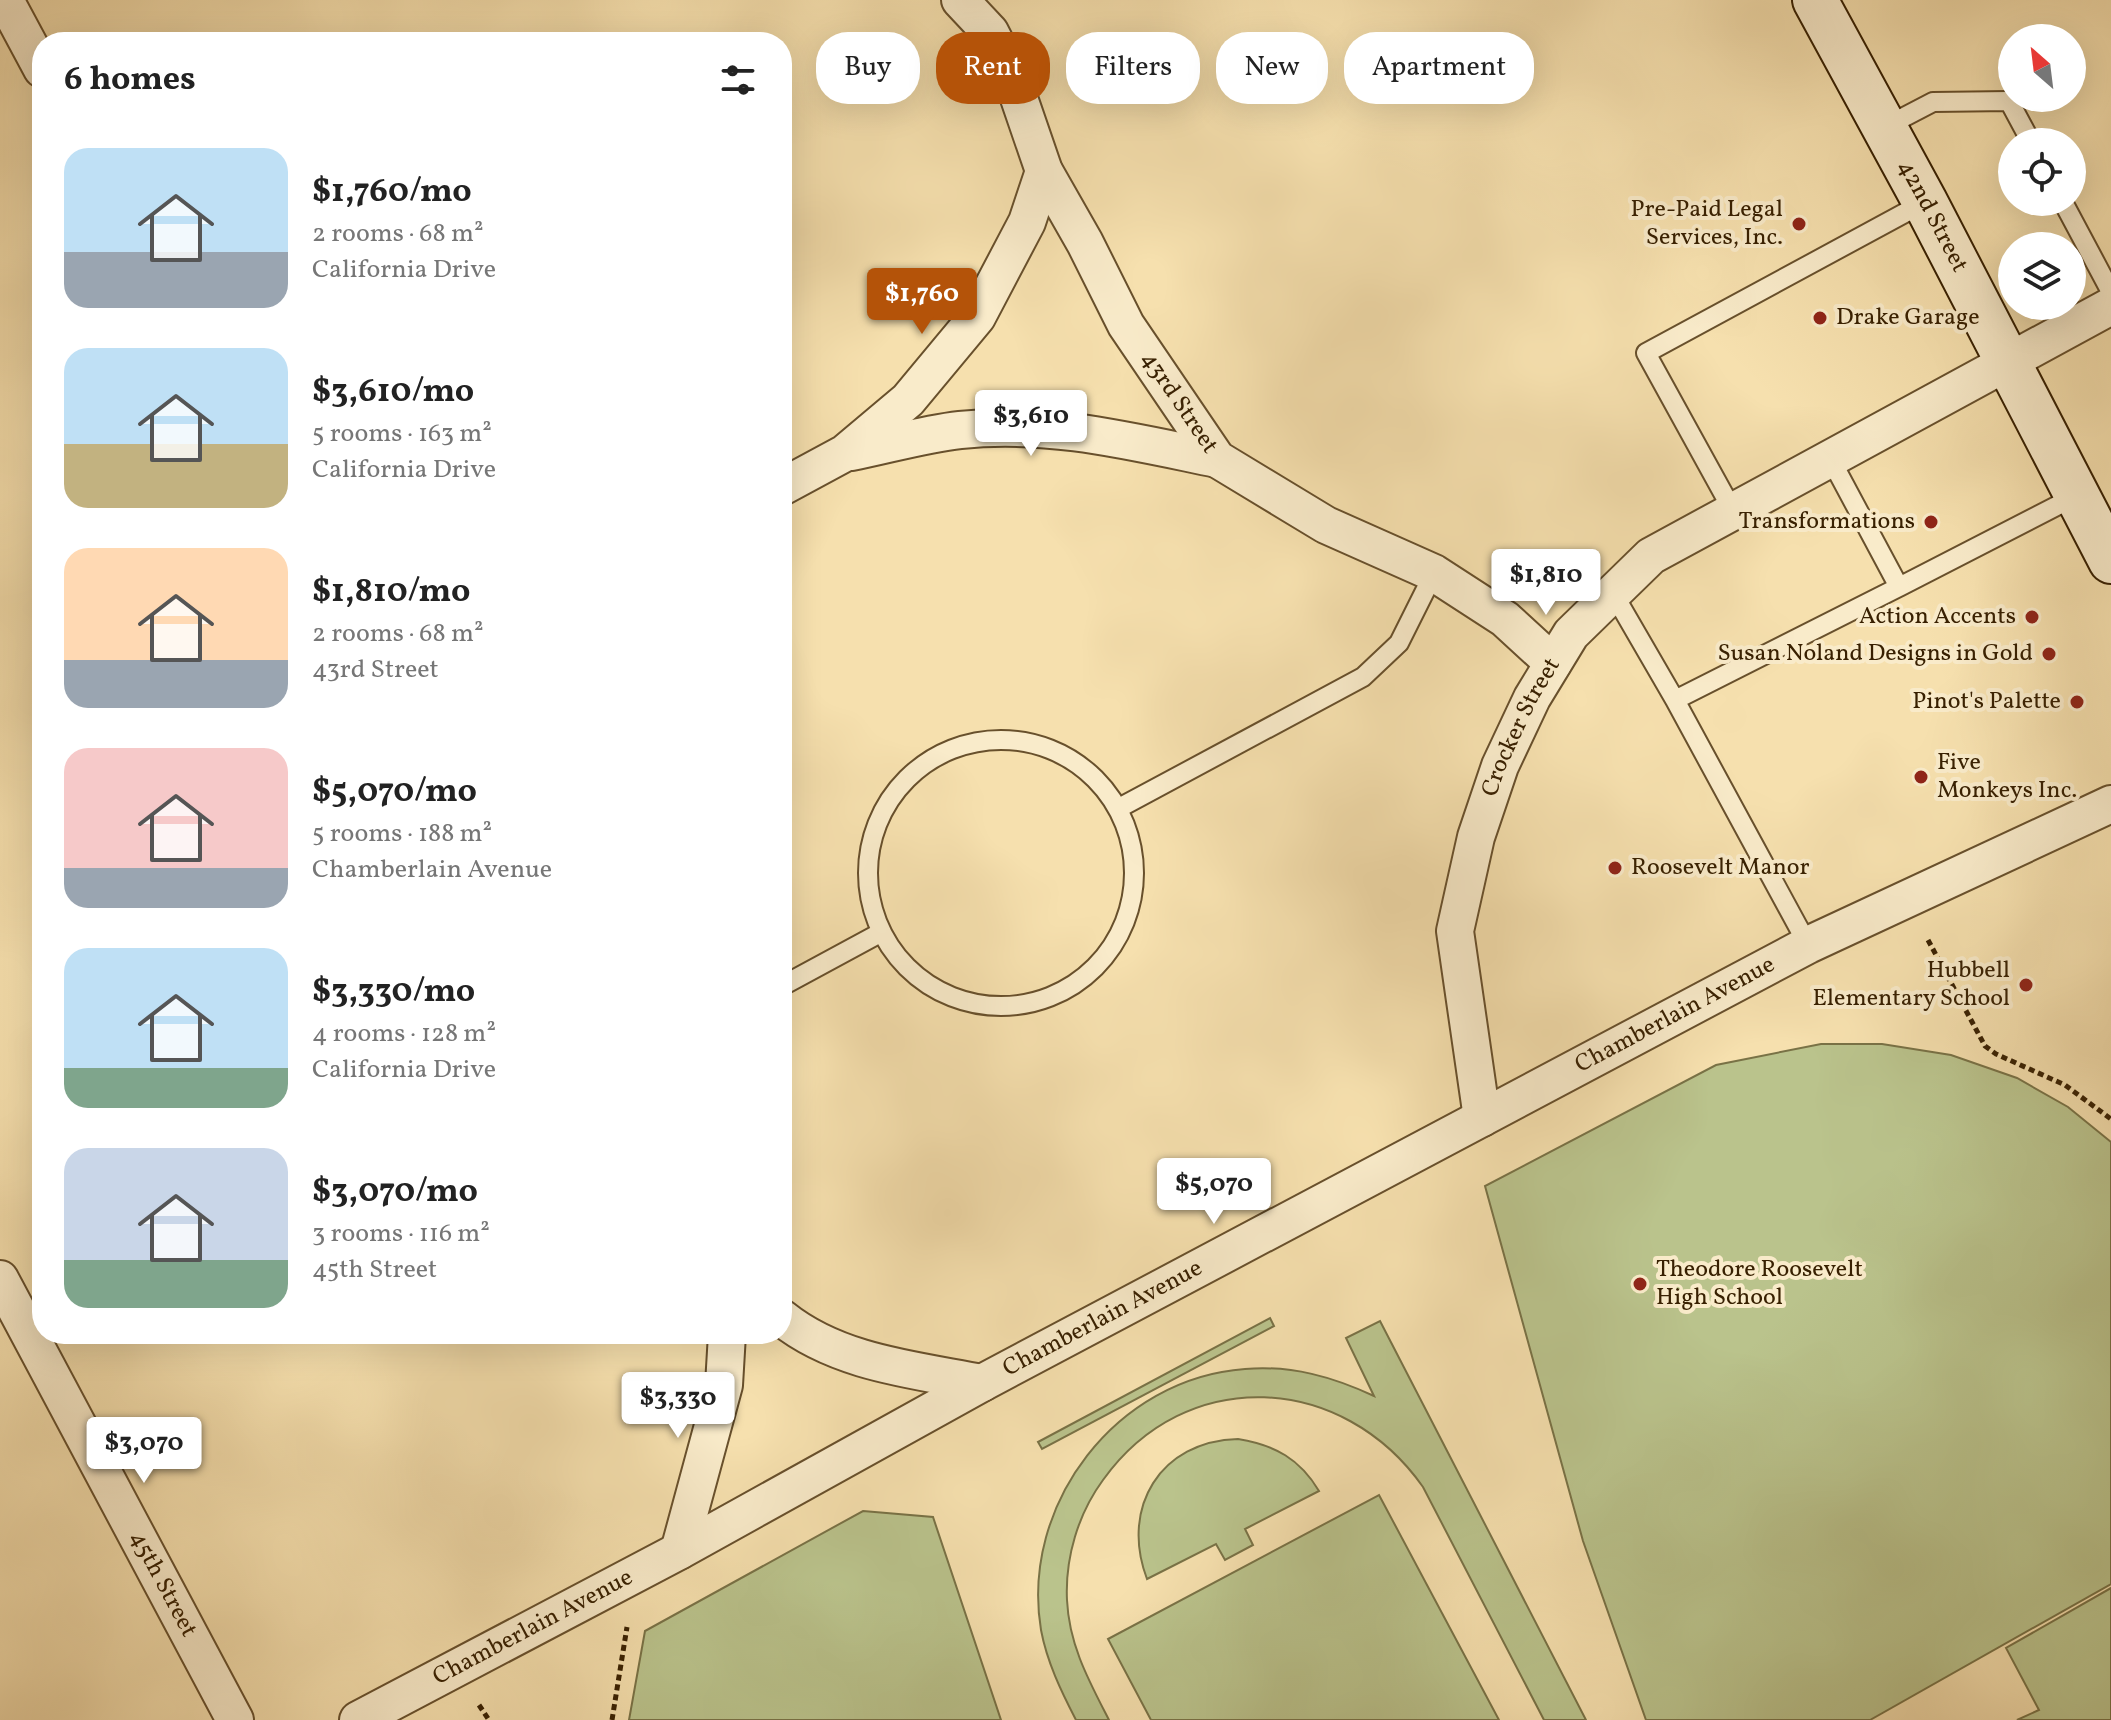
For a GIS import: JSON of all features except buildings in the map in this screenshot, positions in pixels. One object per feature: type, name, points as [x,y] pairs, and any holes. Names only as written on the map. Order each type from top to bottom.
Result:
[{"type":"street","points":[[5,0],[32,50]]},
{"type":"street","name":"43rd Street","points":[[960,0],[990,32],[1009,69],[1044,171],[1126,325],[1217,459],[1326,525],[1434,573],[1505,619],[1553,663]]},
{"type":"street","name":"42nd Street","points":[[1815,0],[1925,202],[2076,496],[2108,547]]},
{"type":"street","points":[[792,482],[845,453],[908,400],[977,317],[1027,222],[1044,171]]},
{"type":"street","name":"Crocker Street","points":[[1482,1118],[1455,931],[1476,837],[1500,766],[1532,698],[1571,634],[1651,556],[2111,306]]},
{"type":"street","points":[[845,453],[958,430],[1017,428],[1075,431],[1217,459]]},
{"type":"street","name":"Chamberlain Avenue","points":[[358,1720],[679,1551],[982,1383],[1808,945],[2109,805]]},
{"type":"street","name":"45th Street","points":[[0,1279],[32,1339]]},
{"type":"street","points":[[792,1326],[843,1352],[898,1367],[982,1383]]},
{"type":"street","name":"45th Street","points":[[35,1344],[235,1720]]},
{"type":"street","points":[[679,1551],[724,1385],[726,1344]]},
{"type":"lane","points":[[1885,127],[1933,102],[2009,101],[2023,128]]},
{"type":"lane","points":[[1733,511],[1646,353],[1925,202]]},
{"type":"lane","points":[[2070,216],[2111,292]]},
{"type":"lane","points":[[1830,458],[1899,587]]},
{"type":"lane","points":[[1675,700],[2076,496]]},
{"type":"lane","points":[[1119,808],[1363,677],[1399,643],[1434,573]]},
{"type":"lane","points":[[1613,593],[1808,945]]},
{"type":"lane","points":[[1019,740],[1057,752],[1090,773],[1119,808],[1131,840],[1135,879],[1131,906],[1115,944],[1088,975],[1051,998],[1009,1007],[965,1003],[924,984],[891,952],[880,933],[872,912],[866,868],[882,812],[907,778],[941,753],[979,741],[1019,740]]},
{"type":"lane","points":[[792,981],[880,933]]},
{"type":"path","points":[[1928,940],[1985,1046],[2065,1085],[2111,1119]]},
{"type":"path","points":[[612,1720],[627,1627]]},
{"type":"path","points":[[479,1705],[489,1720]]},
{"type":"green space","points":[[1821,1044],[1882,1044],[1951,1055],[2017,1078],[2068,1107],[2111,1142],[2111,1584],[1870,1720],[1646,1720],[1583,1541],[1485,1186],[1716,1065]]},
{"type":"green space","points":[[1270,1318],[1274,1326],[1042,1449],[1038,1442]]},
{"type":"green space","points":[[1380,1321],[1586,1720],[1544,1720],[1423,1487],[1390,1449],[1351,1422],[1308,1404],[1264,1397],[1220,1401],[1177,1416],[1137,1442],[1094,1493],[1075,1537],[1068,1568],[1067,1600],[1076,1647],[1109,1720],[1076,1720],[1055,1676],[1044,1642],[1038,1583],[1046,1537],[1063,1494],[1087,1456],[1119,1422],[1156,1396],[1199,1378],[1245,1369],[1279,1369],[1328,1378],[1374,1396],[1346,1338]]},
{"type":"green space","points":[[1238,1439],[1264,1445],[1285,1455],[1304,1470],[1319,1491],[1245,1529],[1253,1545],[1225,1560],[1216,1544],[1147,1579],[1140,1553],[1139,1527],[1143,1504],[1153,1483],[1168,1465],[1187,1452],[1211,1443]]},
{"type":"green space","points":[[1379,1495],[1499,1720],[1151,1720],[1108,1639]]},
{"type":"green space","points":[[863,1511],[933,1517],[1001,1720],[629,1720],[645,1631]]},
{"type":"green space","points":[[2111,1588],[2111,1720],[2017,1720],[2039,1710],[2006,1648]]},
{"type":"place","name":"Pre-Paid Legal Services, Inc.","points":[[1799,224]]},
{"type":"place","name":"Drake Garage","points":[[1820,318]]},
{"type":"place","name":"Transformations","points":[[1931,522]]},
{"type":"place","name":"Action Accents","points":[[2032,617]]},
{"type":"place","name":"Susan Noland Designs in Gold","points":[[2049,654]]},
{"type":"place","name":"Pinot's Palette","points":[[2077,702]]},
{"type":"place","name":"Five Monkeys Inc.","points":[[1921,777]]},
{"type":"place","name":"Roosevelt Manor","points":[[1615,868]]},
{"type":"place","name":"Hubbell Elementary School","points":[[2026,985]]},
{"type":"place","name":"Theodore Roosevelt High School","points":[[1640,1284]]}]
